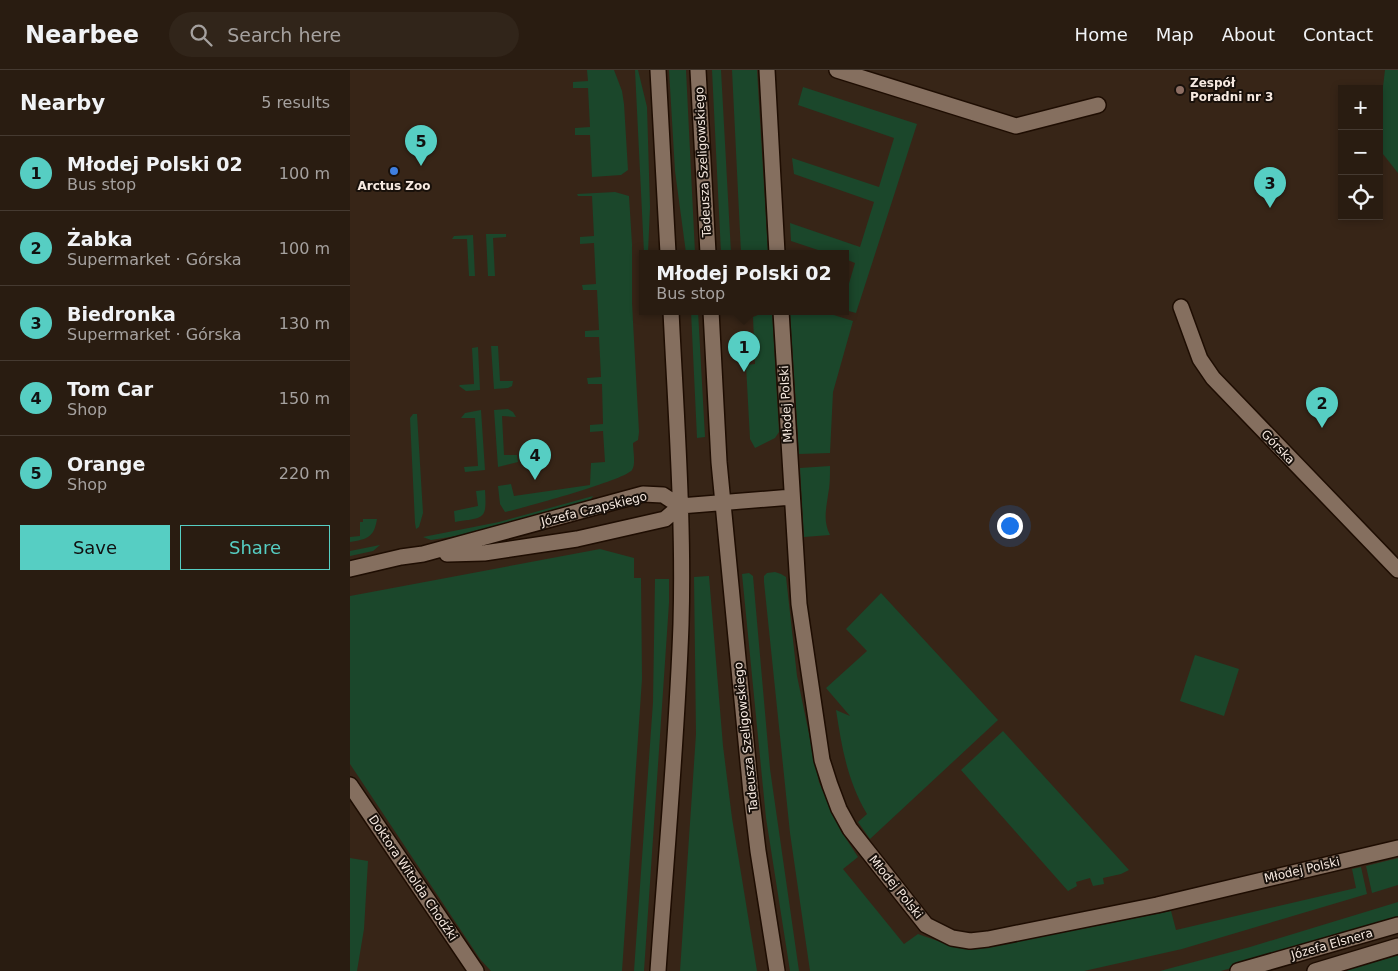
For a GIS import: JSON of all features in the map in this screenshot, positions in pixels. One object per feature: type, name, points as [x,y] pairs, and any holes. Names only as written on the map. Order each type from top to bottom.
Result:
[{"type":"street","points":[[658,70],[668,250]]},
{"type":"street","name":"Tadeusza Szeligowskiego","points":[[698,70],[708,250]]},
{"type":"street","points":[[767,70],[777,250]]},
{"type":"street","points":[[837,70],[1016,126],[1098,105]]},
{"type":"street","name":"Górska","points":[[1182,307],[1200,360],[1213,378],[1398,570]]},
{"type":"street","points":[[658,971],[677,702],[681,582],[680,506],[671,315]]},
{"type":"street","name":"Tadeusza Szeligowskiego","points":[[711,315],[719,462],[751,793],[777,971]]},
{"type":"street","name":"Młodej Polski","points":[[781,315],[798,604],[822,760],[839,809],[850,829],[926,925],[952,938],[988,939],[1157,905],[1398,848]]},
{"type":"street","name":"Józefa Czapskiego","points":[[350,569],[423,554],[484,553],[577,539],[665,519],[680,506],[663,495],[644,494],[423,554]]},
{"type":"street","points":[[680,506],[792,497]]},
{"type":"street","name":"Doktora Witolda Chodźki","points":[[350,785],[476,971]]},
{"type":"street","name":"Józefa Elsnera","points":[[1238,971],[1398,926]]},
{"type":"street","name":"Józefa Elsnera","points":[[1315,971],[1398,946]]},
{"type":"green space","points":[[587,70],[614,70],[622,91],[628,170],[621,175],[592,177],[590,135],[575,135],[575,128],[590,127],[588,88],[573,88],[573,82],[588,81]]},
{"type":"green space","points":[[635,70],[638,70],[647,107],[650,207],[648,250],[644,250]]},
{"type":"green space","points":[[669,70],[686,70],[695,250],[686,250],[675,171]]},
{"type":"green space","points":[[712,70],[721,70],[731,250],[721,250]]},
{"type":"green space","points":[[732,70],[757,70],[768,250],[741,250]]},
{"type":"green space","points":[[1385,70],[1398,70],[1398,173],[1383,154],[1383,87]]},
{"type":"green space","points":[[803,87],[917,124],[856,313],[849,311],[849,283],[855,263],[849,261],[849,250],[818,250],[791,241],[790,223],[860,247],[874,202],[794,174],[792,158],[879,187],[894,138],[798,105]]},
{"type":"green space","points":[[615,192],[629,196],[632,244],[632,303],[639,432],[638,440],[633,443],[634,461],[632,470],[625,475],[593,487],[505,512],[500,504],[498,486],[511,484],[514,496],[590,485],[591,463],[605,462],[603,431],[590,432],[590,425],[603,424],[602,384],[588,384],[587,378],[601,377],[599,337],[585,337],[585,331],[599,330],[597,290],[583,290],[582,285],[596,284],[594,243],[580,244],[580,237],[594,236],[592,196],[578,196],[577,194]]},
{"type":"green space","points":[[486,234],[506,234],[506,237],[493,238],[495,276],[488,276]]},
{"type":"green space","points":[[473,235],[475,276],[469,276],[467,239],[452,239],[454,236]]},
{"type":"green space","points":[[691,315],[698,315],[705,437],[697,438]]},
{"type":"green space","points":[[772,315],[779,432],[775,438],[755,448],[750,439],[746,365],[755,364],[753,317]]},
{"type":"green space","points":[[790,315],[834,315],[853,321],[833,392],[830,453],[799,454]]},
{"type":"green space","points":[[491,346],[498,346],[500,381],[513,381],[512,386],[508,388],[494,389]]},
{"type":"green space","points":[[478,347],[480,390],[466,391],[459,386],[474,384],[472,348]]},
{"type":"green space","points":[[508,409],[516,417],[502,416],[504,455],[517,455],[518,462],[498,467],[494,410]]},
{"type":"green space","points":[[481,410],[485,470],[465,472],[464,467],[478,466],[475,418],[461,418],[465,413]]},
{"type":"green space","points":[[413,414],[417,414],[423,513],[419,527],[416,529],[410,418]]},
{"type":"green space","points":[[830,466],[826,525],[830,535],[804,537],[800,468]]},
{"type":"green space","points":[[485,490],[485,507],[482,516],[455,522],[454,511],[478,506],[476,491]]},
{"type":"green space","points":[[593,496],[590,501],[469,534],[431,540],[423,537],[499,522]]},
{"type":"green space","points":[[363,519],[377,519],[372,534],[361,540],[350,542],[350,537],[360,536],[360,522],[363,522]]},
{"type":"green space","points":[[380,545],[373,551],[350,556],[350,551]]},
{"type":"green space","points":[[600,549],[634,558],[634,578],[641,578],[642,679],[622,971],[491,971],[480,959],[350,764],[350,596]]},
{"type":"green space","points":[[775,572],[786,577],[797,676],[819,782],[841,831],[858,857],[843,869],[904,944],[918,934],[955,947],[990,947],[1171,911],[1176,930],[1356,888],[1352,869],[1361,867],[1367,894],[1182,949],[1084,971],[810,971],[790,833],[764,582],[764,576],[767,573]]},
{"type":"green space","points":[[749,573],[753,576],[770,769],[799,971],[790,971],[766,818],[742,574]]},
{"type":"green space","points":[[709,576],[723,746],[732,818],[757,971],[680,971],[696,734],[694,577]]},
{"type":"green space","points":[[655,579],[669,579],[669,603],[644,971],[634,971],[653,702]]},
{"type":"green space","points":[[881,593],[998,720],[870,839],[858,822],[867,814],[850,776],[843,751],[836,710],[850,716],[826,688],[867,651],[846,629]]},
{"type":"green space","points":[[1195,655],[1239,669],[1224,716],[1180,701]]},
{"type":"green space","points":[[1003,731],[1129,870],[1103,878],[1104,884],[1093,886],[1090,878],[1076,882],[1077,886],[1068,891],[961,770]]},
{"type":"green space","points":[[350,858],[368,861],[364,929],[357,971],[350,971]]},
{"type":"green space","points":[[1398,858],[1398,885],[1372,893],[1366,866]]},
{"type":"green space","points":[[1398,902],[1398,918],[1242,965],[1221,971],[1160,971],[1250,947]]},
{"type":"green space","points":[[1398,955],[1398,970],[1395,971],[1344,971]]},
{"type":"place","name":"Zespół Poradni nr 3","points":[[1180,90]]},
{"type":"place","name":"Orange","points":[[421,166]]},
{"type":"place","name":"Arctus Zoo","points":[[394,171]]},
{"type":"place","name":"Biedronka","points":[[1270,208]]},
{"type":"place","name":"Młodej Polski 02","points":[[744,372]]},
{"type":"place","name":"Żabka","points":[[1322,428]]},
{"type":"place","name":"Tom Car","points":[[535,480]]}]
